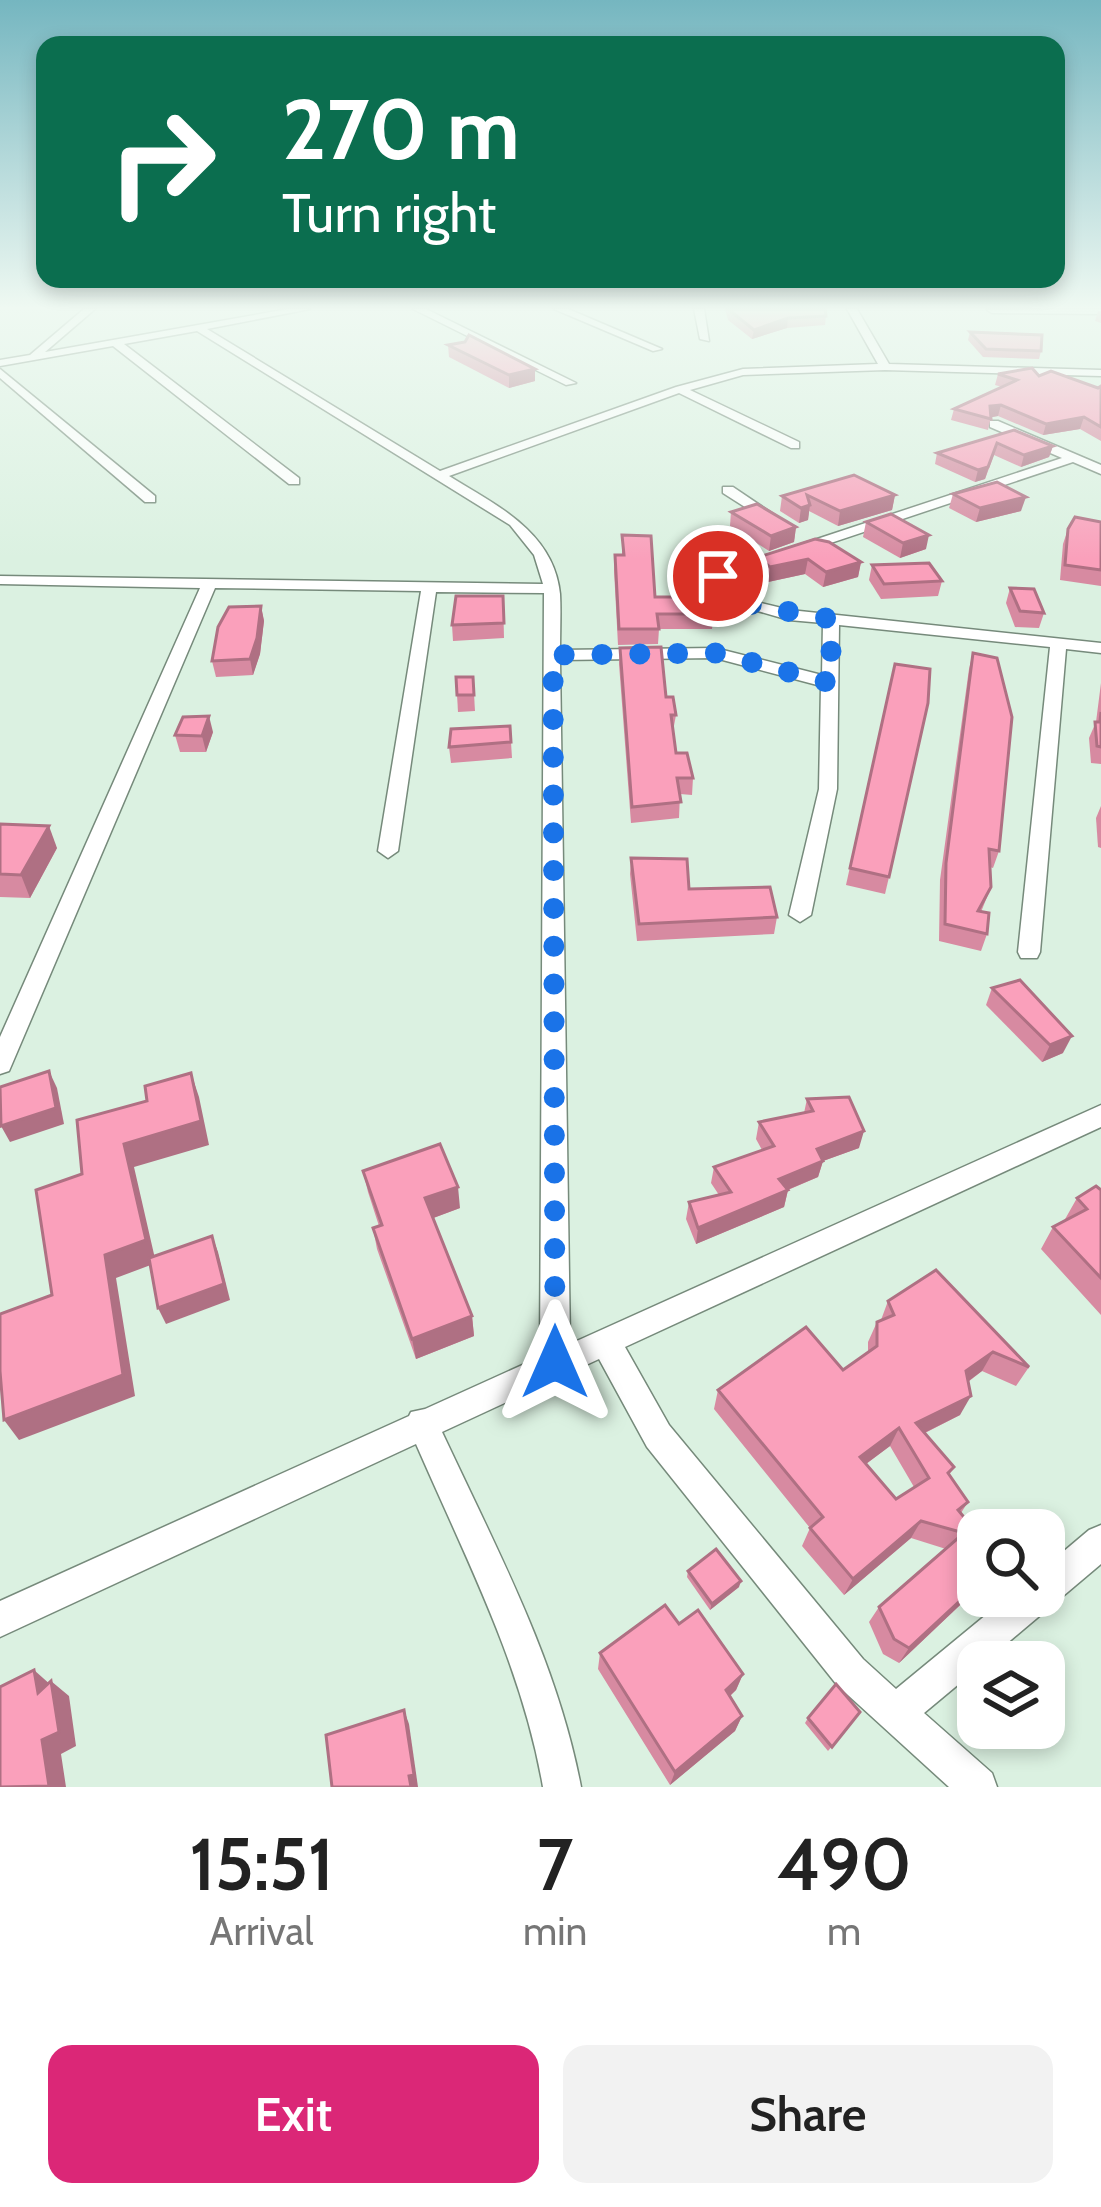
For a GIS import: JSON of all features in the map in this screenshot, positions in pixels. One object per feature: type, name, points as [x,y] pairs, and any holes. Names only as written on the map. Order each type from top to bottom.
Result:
[{"type":"street","points":[[28,392],[150,499]]},
{"type":"street","points":[[179,392],[294,482]]},
{"type":"street","points":[[306,392],[515,522],[541,554],[552,590],[555,1362]]},
{"type":"street","points":[[441,475],[671,392]]},
{"type":"street","points":[[687,392],[795,445]]},
{"type":"street","points":[[994,424],[1101,470]]},
{"type":"street","points":[[1071,459],[718,576],[752,605],[831,619],[1101,648]]},
{"type":"street","points":[[728,490],[812,542]]},
{"type":"street","points":[[0,580],[552,590]]},
{"type":"street","points":[[0,1064],[209,584]]},
{"type":"street","points":[[388,851],[429,587]]},
{"type":"street","points":[[800,915],[828,789],[831,619]]},
{"type":"street","points":[[1029,952],[1059,641]]},
{"type":"street","points":[[553,655],[716,653],[831,683]]},
{"type":"street","points":[[0,1619],[1101,1115]]},
{"type":"street","points":[[606,1342],[658,1436],[850,1672],[978,1787]]},
{"type":"street","points":[[422,1423],[528,1667],[562,1787]]},
{"type":"street","points":[[1065,1572],[1101,1542]]},
{"type":"street","points":[[896,1713],[1011,1617]]},
{"type":"building","points":[[990,392],[1101,392],[1101,427],[1084,417],[1046,424],[1001,405],[990,406],[991,419],[954,409]]},
{"type":"building","points":[[1014,430],[1053,446],[1024,455],[997,443],[988,467],[978,470],[937,453]]},
{"type":"building","points":[[854,475],[895,495],[840,511],[807,495],[810,505],[801,508],[782,496]]},
{"type":"building","points":[[997,482],[1026,497],[980,508],[953,494]]},
{"type":"building","points":[[757,504],[796,527],[771,536],[731,512]]},
{"type":"building","points":[[891,514],[929,535],[903,543],[866,522]]},
{"type":"building","points":[[1075,517],[1101,522],[1101,570],[1065,565],[1068,529]]},
{"type":"building","points":[[622,535],[651,536],[655,597],[710,597],[714,614],[657,614],[659,629],[619,629],[615,555],[624,555]]},
{"type":"building","points":[[815,539],[861,562],[826,572],[808,559],[770,567],[759,557]]},
{"type":"building","points":[[929,563],[942,581],[884,584],[872,565]]},
{"type":"building","points":[[1010,588],[1034,589],[1044,613],[1020,611]]},
{"type":"building","points":[[456,596],[503,596],[504,623],[452,625]]},
{"type":"building","points":[[261,606],[250,659],[212,661],[218,627],[229,607]]},
{"type":"building","points":[[661,647],[666,697],[673,697],[676,715],[671,715],[676,753],[687,753],[693,778],[677,778],[681,802],[632,807],[620,648]]},
{"type":"building","points":[[973,653],[997,658],[1012,717],[999,851],[989,849],[991,887],[978,911],[989,913],[987,934],[945,924],[946,863]]},
{"type":"building","points":[[895,664],[930,669],[928,703],[889,877],[850,868]]},
{"type":"building","points":[[456,677],[473,677],[474,695],[457,695]]},
{"type":"building","points":[[1101,712],[1101,747],[1097,746],[1095,722],[1100,722]]},
{"type":"building","points":[[209,716],[202,736],[175,735],[183,717]]},
{"type":"building","points":[[510,726],[511,742],[449,747],[451,729]]},
{"type":"building","points":[[0,824],[49,826],[21,875],[0,874]]},
{"type":"building","points":[[631,858],[687,859],[689,889],[770,887],[777,917],[639,924]]},
{"type":"building","points":[[1020,980],[1072,1036],[1050,1045],[992,988]]},
{"type":"building","points":[[49,1071],[56,1108],[1,1126],[0,1087]]},
{"type":"building","points":[[191,1073],[201,1121],[124,1144],[146,1240],[105,1255],[123,1375],[4,1420],[0,1314],[52,1295],[36,1190],[82,1174],[77,1120],[147,1101],[145,1086]]},
{"type":"building","points":[[849,1097],[864,1131],[817,1149],[823,1161],[779,1179],[788,1190],[698,1228],[689,1202],[731,1192],[714,1167],[774,1146],[759,1122],[813,1111],[807,1099]]},
{"type":"building","points":[[440,1144],[458,1187],[425,1198],[472,1316],[412,1339],[373,1228],[382,1225],[363,1171]]},
{"type":"building","points":[[1096,1186],[1101,1190],[1101,1278],[1053,1227],[1087,1209],[1077,1198]]},
{"type":"building","points":[[212,1236],[224,1284],[158,1308],[149,1258]]},
{"type":"building","points":[[936,1270],[1029,1367],[993,1352],[966,1371],[971,1396],[916,1423],[954,1467],[948,1473],[968,1502],[957,1509],[957,1531],[921,1521],[853,1579],[810,1528],[823,1517],[718,1390],[806,1327],[843,1370],[877,1346],[877,1322],[894,1315],[888,1301]],"holes":[[[899,1428],[929,1478],[896,1499],[860,1457]]]},
{"type":"building","points":[[957,1539],[957,1603],[909,1648],[894,1639],[879,1607]]},
{"type":"building","points":[[716,1549],[741,1581],[712,1604],[688,1571]]},
{"type":"building","points":[[665,1605],[679,1624],[698,1610],[743,1674],[726,1690],[742,1716],[675,1772],[600,1653]]},
{"type":"building","points":[[34,1670],[38,1693],[51,1681],[59,1732],[42,1740],[49,1786],[0,1787],[0,1687]]},
{"type":"building","points":[[836,1684],[860,1712],[832,1747],[808,1718]]},
{"type":"building","points":[[404,1710],[414,1775],[409,1776],[411,1787],[332,1787],[326,1735]]},
{"type":"route","points":[[555,1362],[553,655],[716,653],[831,683],[831,619],[752,605],[718,576]]}]
